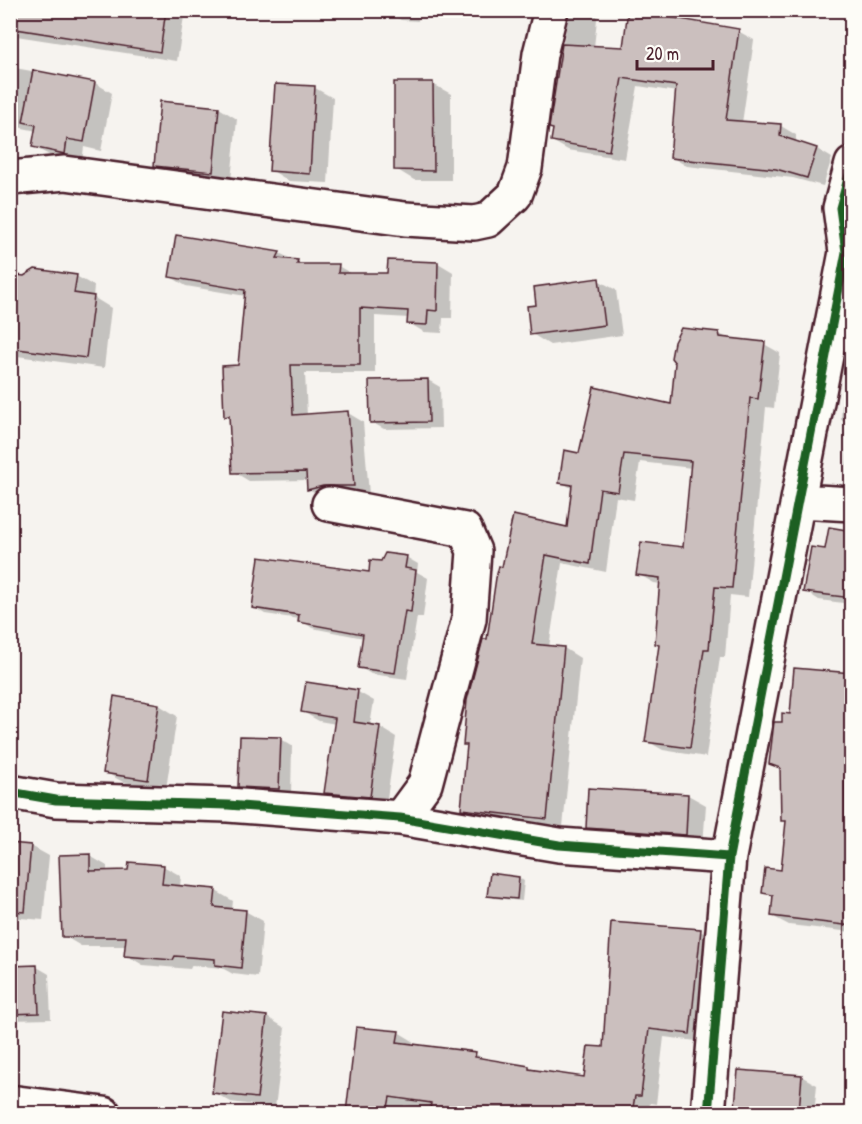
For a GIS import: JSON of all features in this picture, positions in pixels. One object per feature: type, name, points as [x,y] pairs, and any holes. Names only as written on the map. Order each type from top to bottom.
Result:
[{"type":"street","points":[[10,178],[65,173],[405,219],[474,224],[488,220],[515,195],[525,168],[540,54],[551,10]]},
{"type":"street","points":[[708,1113],[729,857],[846,252],[841,233],[840,208],[852,164]]},
{"type":"street","points":[[799,501],[852,504]]},
{"type":"street","points":[[329,504],[465,530],[474,551],[469,619],[450,696],[425,784],[400,818]]},
{"type":"street","points":[[10,792],[56,800],[228,805],[400,818],[559,845],[729,857]]},
{"type":"street","points":[[10,1101],[104,1113]]},
{"type":"building","points":[[10,10],[166,10],[160,52],[10,28]]},
{"type":"building","points":[[628,10],[739,29],[726,120],[781,124],[780,136],[817,148],[807,178],[776,169],[670,158],[676,86],[622,78],[609,151],[551,141],[553,129],[549,128],[562,44],[623,47]]},
{"type":"building","points":[[33,70],[95,82],[84,142],[67,139],[65,154],[32,147],[36,125],[23,122]]},
{"type":"building","points":[[394,82],[433,82],[434,171],[394,170]]},
{"type":"building","points":[[275,84],[315,86],[310,174],[269,171]]},
{"type":"building","points":[[160,101],[219,107],[213,172],[154,166]]},
{"type":"building","points":[[176,235],[280,252],[277,258],[298,260],[297,264],[339,264],[338,273],[387,273],[388,260],[438,262],[437,311],[428,310],[427,325],[407,324],[408,311],[360,308],[360,365],[291,365],[293,415],[348,411],[354,486],[323,486],[307,490],[306,472],[232,473],[229,416],[224,417],[222,366],[238,365],[245,290],[169,277]]},
{"type":"building","points":[[35,269],[77,275],[74,293],[94,296],[86,358],[10,348],[10,274],[24,276]]},
{"type":"building","points":[[599,278],[605,325],[530,335],[527,306],[536,305],[534,287]]},
{"type":"building","points":[[681,328],[719,332],[720,337],[765,342],[758,399],[750,398],[732,588],[715,587],[709,649],[704,649],[690,748],[645,742],[659,645],[655,644],[660,578],[636,575],[641,542],[683,547],[691,461],[624,454],[618,492],[600,489],[590,564],[546,555],[532,644],[564,647],[547,819],[461,809],[467,745],[463,745],[467,700],[483,639],[487,639],[496,578],[499,566],[502,567],[513,515],[567,527],[572,485],[559,483],[564,450],[579,453],[594,387],[671,404],[675,363],[671,358],[674,342]]},
{"type":"building","points":[[428,379],[429,422],[370,423],[369,380]]},
{"type":"building","points":[[829,527],[852,531],[852,598],[803,592],[811,547],[825,549]]},
{"type":"building","points":[[385,553],[407,556],[405,568],[416,570],[411,612],[405,611],[395,673],[358,668],[363,634],[298,622],[299,615],[252,608],[259,557],[369,572],[370,560],[381,561]]},
{"type":"building","points":[[794,668],[852,673],[845,780],[846,851],[852,852],[852,926],[771,916],[773,895],[762,893],[765,868],[781,870],[786,821],[781,821],[780,768],[769,764],[774,722],[782,722],[782,713],[790,714]]},
{"type":"building","points":[[306,682],[358,690],[354,722],[380,726],[370,797],[324,793],[335,718],[301,712]]},
{"type":"building","points":[[114,696],[159,704],[148,780],[103,773]]},
{"type":"building","points":[[240,736],[281,737],[279,789],[238,787]]},
{"type":"building","points":[[588,788],[688,794],[686,835],[586,828]]},
{"type":"building","points":[[10,843],[31,845],[25,912],[10,911]]},
{"type":"building","points":[[90,854],[90,871],[128,870],[129,862],[164,865],[162,884],[216,889],[214,907],[246,910],[241,968],[215,965],[215,959],[175,956],[173,960],[124,956],[126,937],[62,937],[59,855]]},
{"type":"building","points":[[490,873],[519,877],[517,899],[487,896]]},
{"type":"building","points":[[611,922],[701,929],[690,1034],[649,1029],[641,1096],[635,1096],[632,1113],[441,1113],[430,1112],[431,1103],[390,1097],[387,1113],[346,1113],[356,1027],[399,1031],[397,1042],[476,1052],[475,1057],[529,1066],[529,1069],[584,1077],[588,1046],[603,1047]]},
{"type":"building","points":[[37,965],[39,1013],[10,1014],[10,966]]},
{"type":"building","points":[[222,1011],[267,1016],[257,1098],[212,1093]]},
{"type":"building","points":[[738,1070],[802,1075],[799,1112],[735,1107]]},
{"type":"cycle path","points":[[708,1114],[729,857],[846,252],[840,208],[852,164]]},
{"type":"cycle path","points":[[10,792],[56,800],[228,805],[400,818],[559,845],[729,857]]}]
